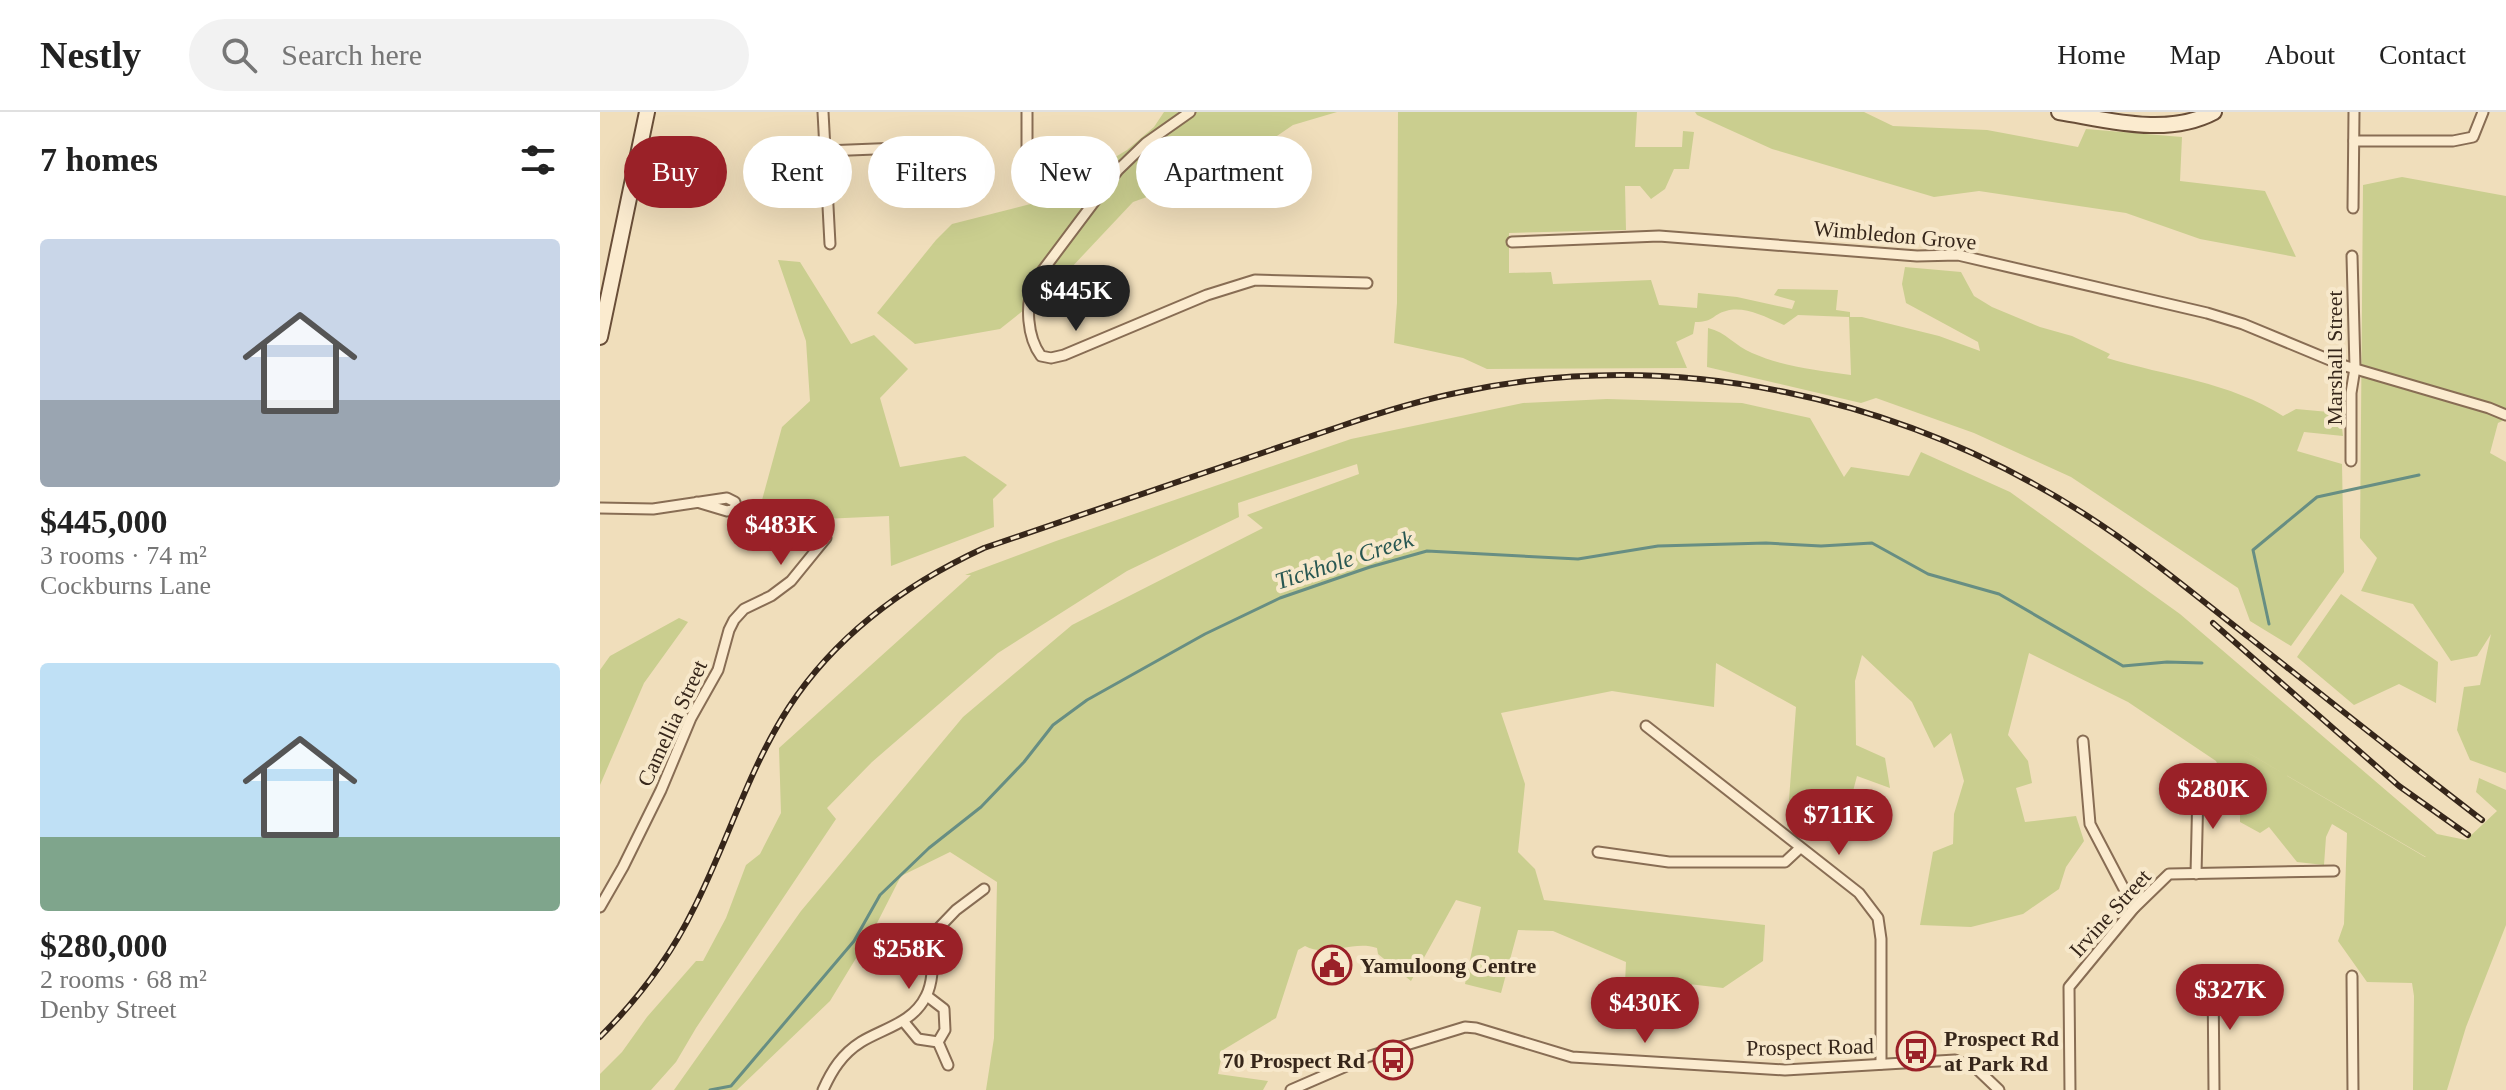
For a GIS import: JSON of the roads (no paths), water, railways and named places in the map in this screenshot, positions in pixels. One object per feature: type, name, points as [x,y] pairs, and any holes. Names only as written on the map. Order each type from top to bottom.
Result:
[{"type":"main road","points":[[600,337],[647,112]]},
{"type":"main road","points":[[2059,112],[2149,125],[2175,124],[2214,112]]},
{"type":"street","points":[[823,112],[824,136]]},
{"type":"street","points":[[1027,112],[1027,136]]},
{"type":"street","points":[[1190,112],[1146,143],[1118,170],[1034,282],[1030,291],[1030,335],[1041,356],[1051,358],[1064,355],[1207,295],[1255,280],[1367,283]]},
{"type":"street","points":[[2353,208],[2354,112]]},
{"type":"street","points":[[2354,141],[2453,141],[2473,137],[2483,112]]},
{"type":"street","points":[[828,208],[830,244]]},
{"type":"street","name":"Wimbledon Grove","points":[[1512,242],[1659,236],[1917,256],[1958,255],[2207,313],[2355,368],[2506,415]]},
{"type":"street","name":"Marshall Street","points":[[2351,461],[2351,393],[2355,368],[2352,256]]},
{"type":"street","points":[[600,508],[653,509],[697,502]]},
{"type":"street","name":"Camellia Street","points":[[600,907],[661,790],[691,718],[718,670],[734,620],[744,609],[771,596],[791,581],[826,538]]},
{"type":"street","points":[[1646,726],[1859,893],[1878,918],[1881,939],[1881,1064]]},
{"type":"street","points":[[2083,741],[2090,824],[2134,908]]},
{"type":"street","points":[[2196,874],[2198,788]]},
{"type":"street","points":[[1598,852],[1669,862],[1785,862],[1800,848]]},
{"type":"street","name":"Irvine Street","points":[[2070,1090],[2069,987],[2134,908],[2169,874],[2334,871]]},
{"type":"street","points":[[823,1090],[834,1065],[859,1043],[904,1022],[927,996],[933,934],[956,910],[984,889]]},
{"type":"street","points":[[2213,975],[2214,1090]]},
{"type":"street","points":[[2352,976],[2353,1090]]},
{"type":"street","points":[[927,996],[944,1009],[945,1030],[938,1042]]},
{"type":"street","points":[[904,1022],[918,1039],[938,1042]]},
{"type":"street","name":"Prospect Road","points":[[1291,1090],[1367,1057],[1465,1027],[1572,1057],[1785,1070],[1955,1060],[1977,1069],[1999,1090]]},
{"type":"street","points":[[938,1042],[948,1065]]},
{"type":"waterway","name":"Tickhole Creek","points":[[2269,624],[2253,550],[2317,497],[2419,475]]},
{"type":"waterway","name":"Tickhole Creek","points":[[710,1090],[731,1086],[854,941],[880,895],[929,848],[981,807],[1024,762],[1053,725],[1087,700],[1205,634],[1280,598],[1370,567],[1427,551],[1578,559],[1658,546],[1872,543],[1928,574],[1999,594],[2123,666],[2202,663]]},
{"type":"railway","points":[[600,1037],[652,978],[684,928],[761,756],[789,707],[829,656],[851,634],[901,595],[984,548],[1358,420],[1446,395],[1542,379],[1623,375],[1705,380],[1785,392],[1864,412],[1941,440],[2015,474],[2086,515],[2149,559],[2482,820]]},
{"type":"railway","points":[[2213,623],[2399,786],[2468,835]]},
{"type":"place","name":"Yamuloong Centre","points":[[1332,965]]},
{"type":"place","name":"Prospect Rd at Park Rd","points":[[1916,1051]]},
{"type":"place","name":"70 Prospect Rd","points":[[1393,1060]]}]
